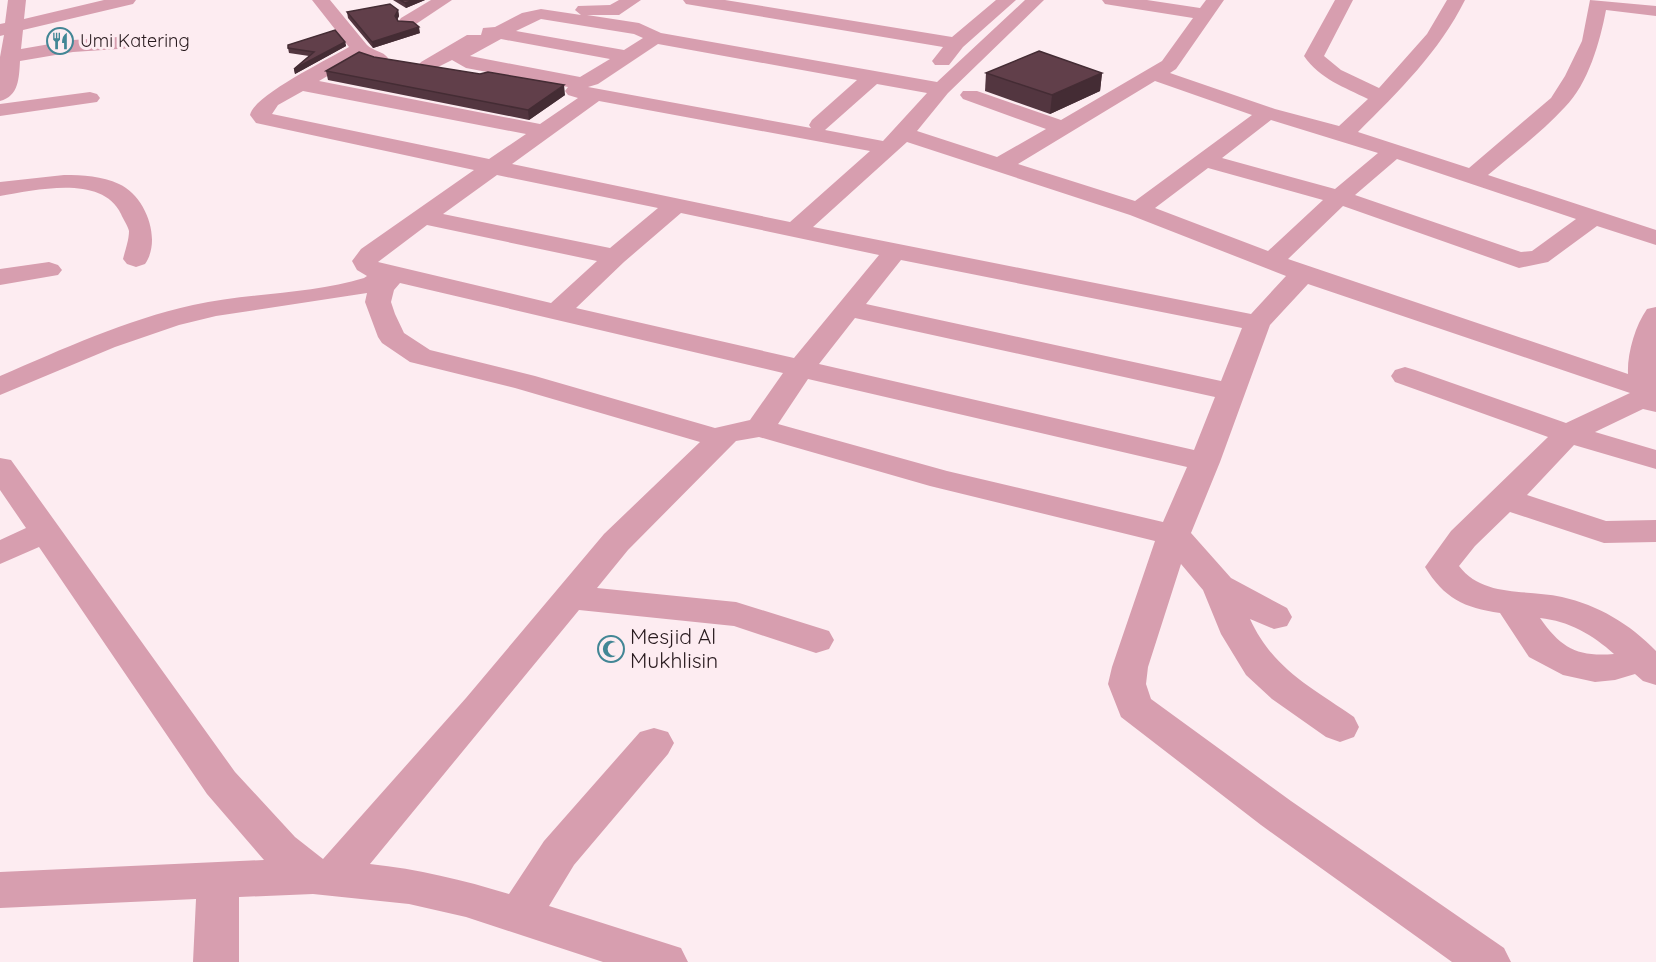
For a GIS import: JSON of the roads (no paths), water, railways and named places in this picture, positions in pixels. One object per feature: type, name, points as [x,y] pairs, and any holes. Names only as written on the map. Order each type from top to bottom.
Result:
[{"type":"street","points":[[3,90],[10,57],[6,28],[17,0]]},
{"type":"street","points":[[6,28],[127,0]]},
{"type":"street","points":[[321,0],[360,49],[376,57],[593,87],[820,125],[1000,165],[1138,210],[1271,262],[1649,397]]},
{"type":"street","points":[[407,22],[443,0]]},
{"type":"street","points":[[632,0],[613,11],[604,12],[538,1],[459,57],[466,62],[567,82],[895,141]]},
{"type":"street","points":[[692,0],[956,44]]},
{"type":"street","points":[[781,15],[801,0]]},
{"type":"street","points":[[943,88],[936,83],[933,76],[956,44],[1007,0]]},
{"type":"street","points":[[795,230],[895,141],[943,88],[1035,0]]},
{"type":"street","points":[[1111,0],[1210,7]]},
{"type":"street","points":[[1344,0],[1314,56],[1317,63],[1326,70],[1381,97]]},
{"type":"street","points":[[1343,134],[1381,97],[1431,41],[1448,19],[1456,0]]},
{"type":"street","points":[[1472,177],[1559,102],[1575,76],[1591,41],[1599,2],[1656,11]]},
{"type":"street","points":[[1000,165],[1161,69],[1210,7]]},
{"type":"street","points":[[428,66],[493,32],[533,15],[548,14],[639,29],[655,38],[871,78],[943,88]]},
{"type":"street","points":[[493,32],[628,56]]},
{"type":"street","points":[[655,38],[628,56],[544,131],[367,258],[366,265],[371,269],[556,313],[1204,462]]},
{"type":"street","points":[[10,57],[73,46],[133,42]]},
{"type":"street","points":[[360,49],[271,101],[262,109],[263,119],[895,251],[1257,322]]},
{"type":"street","points":[[1161,69],[1210,92],[1268,112],[1343,134],[1656,238]]},
{"type":"street","points":[[820,125],[871,78]]},
{"type":"street","points":[[300,84],[544,131]]},
{"type":"street","points":[[970,95],[1063,128]]},
{"type":"street","points":[[0,110],[90,98]]},
{"type":"street","points":[[1138,210],[1268,112]]},
{"type":"street","points":[[1271,262],[1339,197],[1393,151]]},
{"type":"street","points":[[1203,160],[1339,197],[1524,261],[1539,257],[1593,218]]},
{"type":"street","points":[[0,189],[49,181],[67,181],[105,187],[122,195],[141,230],[136,259]]},
{"type":"street","points":[[556,313],[615,257],[676,205]]},
{"type":"street","points":[[425,216],[615,257]]},
{"type":"street","points":[[760,428],[800,369],[895,251]]},
{"type":"street","points":[[0,277],[49,270]]},
{"type":"street","points":[[0,386],[168,319],[220,308],[358,288],[391,274]]},
{"type":"street","points":[[391,274],[382,288],[378,302],[382,314],[392,337],[420,356],[525,382],[721,440]]},
{"type":"street","points":[[1304,274],[1257,322],[1232,392],[1174,535],[1130,667],[1127,684],[1134,707],[1276,813],[1488,962]]},
{"type":"street","points":[[850,309],[1232,392]]},
{"type":"street","points":[[1649,397],[1641,366],[1656,315]]},
{"type":"street","points":[[1405,376],[1568,434],[1656,460]]},
{"type":"street","points":[[1649,397],[1568,434],[1505,499],[1490,511],[1447,557],[1442,567],[1454,584],[1475,595],[1512,604],[1562,609],[1613,631],[1649,666]]},
{"type":"street","points":[[323,877],[479,708],[616,542],[727,433],[760,428],[941,479],[1174,535],[1219,586],[1234,622],[1257,663],[1269,676],[1340,727]]},
{"type":"street","points":[[0,466],[221,783],[280,849],[323,877]]},
{"type":"street","points":[[1505,499],[1604,532],[1656,531]]},
{"type":"street","points":[[0,553],[46,531]]},
{"type":"street","points":[[1219,586],[1274,617]]},
{"type":"street","points":[[570,597],[736,614],[816,639]]},
{"type":"street","points":[[1512,604],[1542,648],[1576,666],[1595,669],[1649,666]]},
{"type":"street","points":[[519,916],[559,853],[654,743]]},
{"type":"street","points":[[0,890],[323,877],[409,886],[466,899],[665,962]]},
{"type":"street","points":[[216,962],[218,880]]},
{"type":"place","name":"Umi Katering","points":[[60,41]]},
{"type":"place","name":"Mesjid Al Mukhlisin","points":[[611,649]]}]
